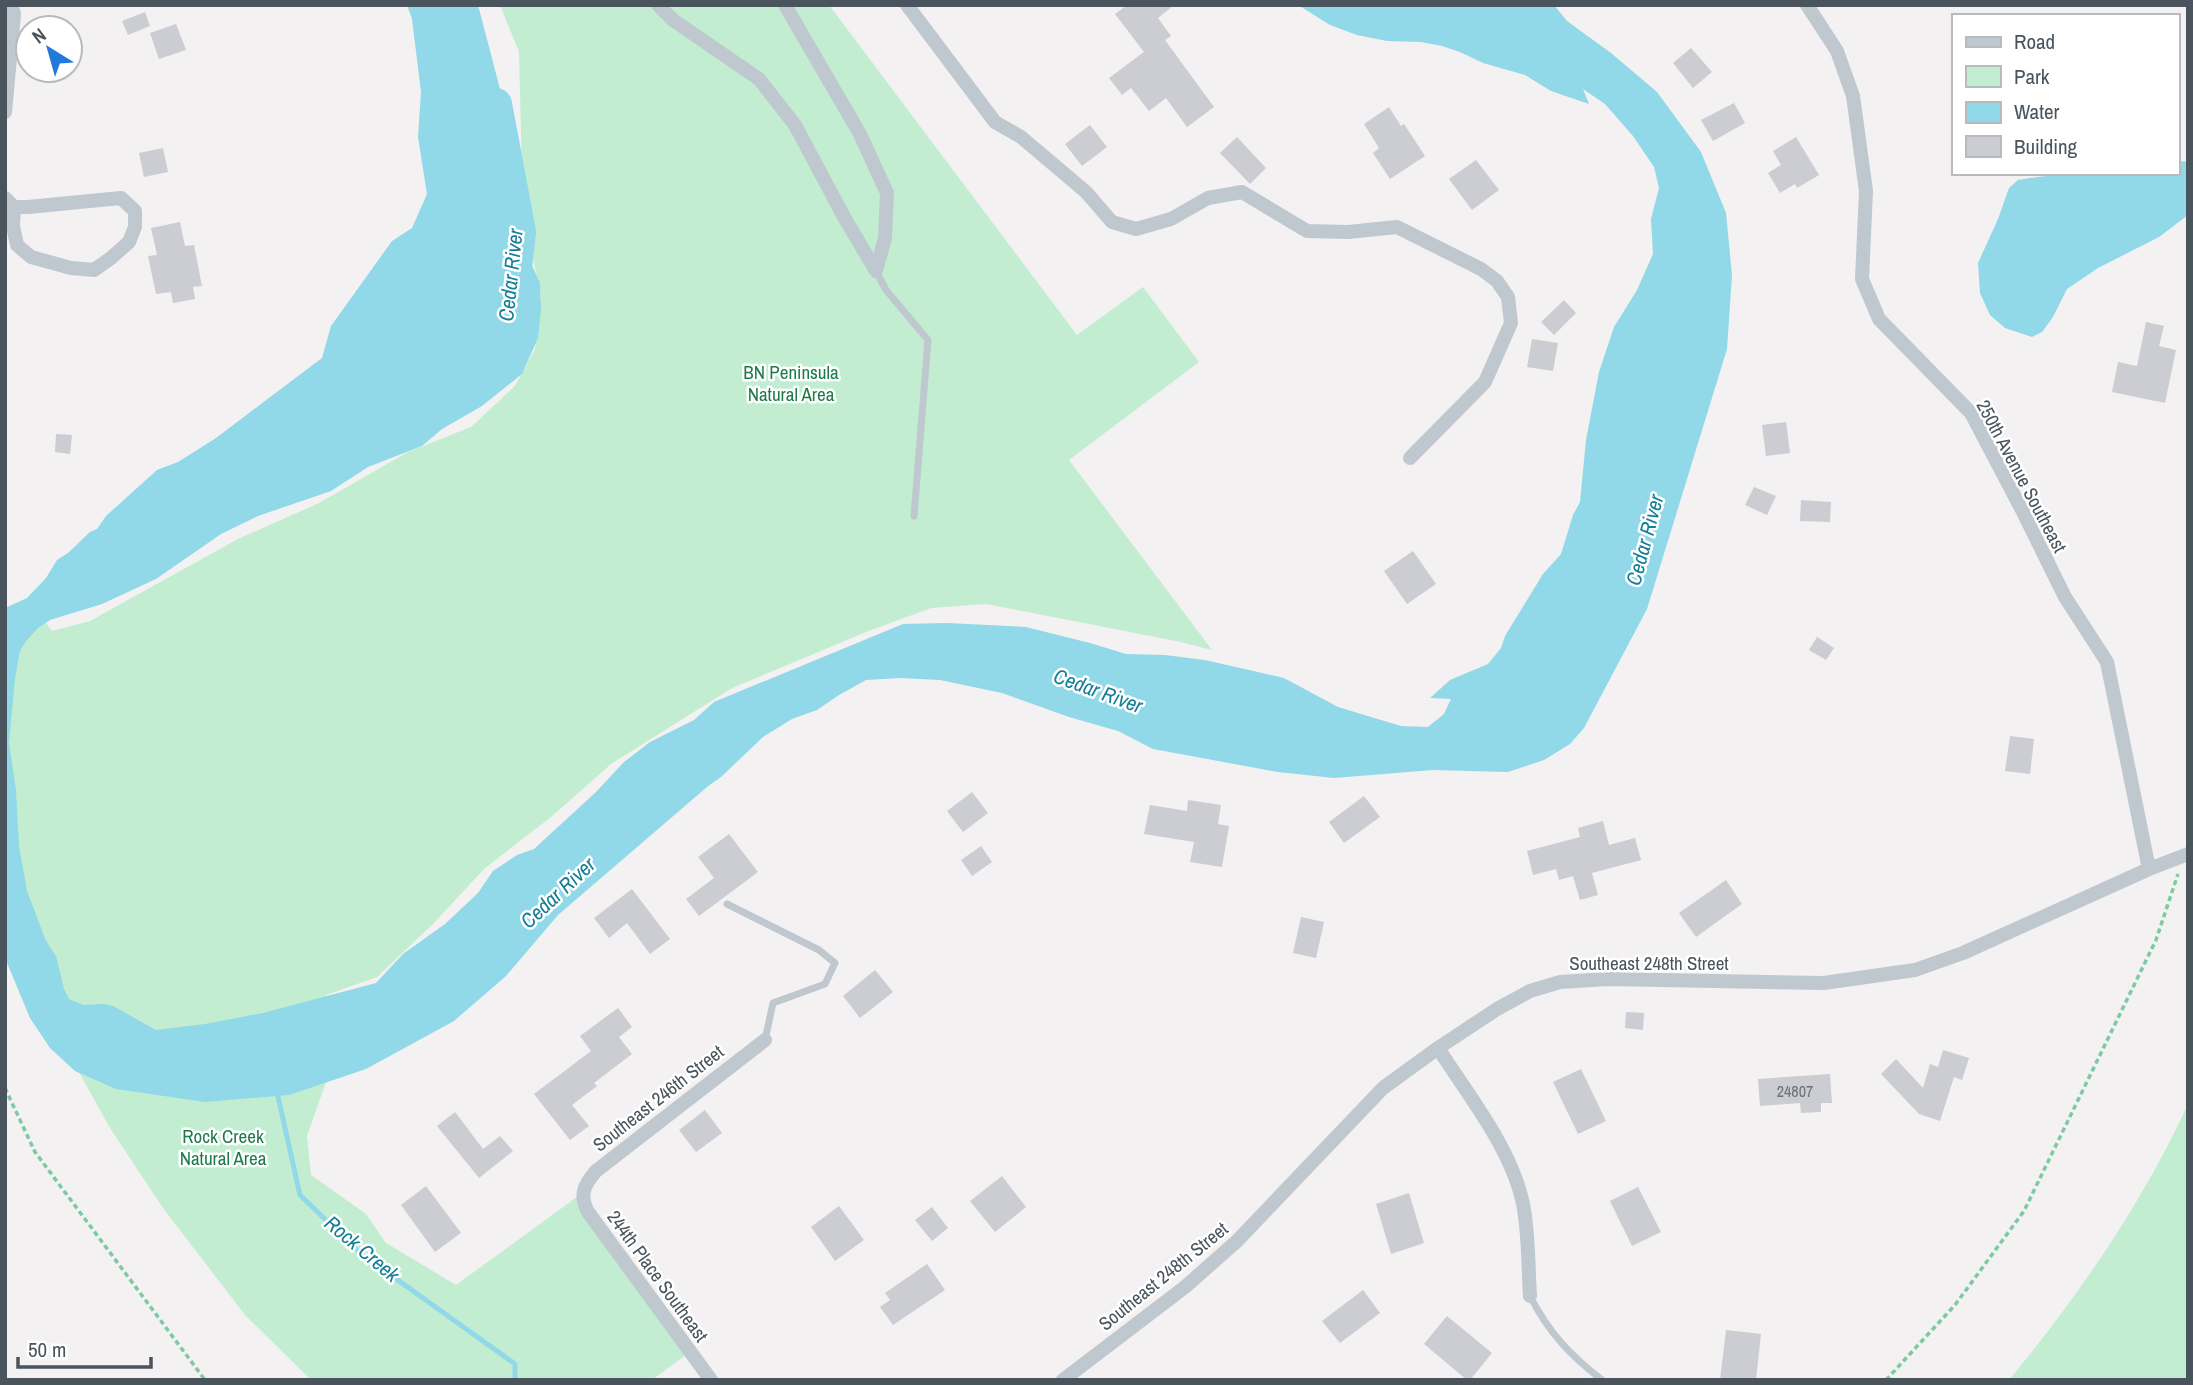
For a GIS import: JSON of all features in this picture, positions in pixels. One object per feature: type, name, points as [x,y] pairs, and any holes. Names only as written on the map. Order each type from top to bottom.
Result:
[{"type":"street","points":[[5,112],[14,15],[11,5]]},
{"type":"street","points":[[658,5],[673,20],[759,79],[795,125],[876,271]]},
{"type":"street","points":[[785,5],[860,134],[887,193],[884,237],[876,271]]},
{"type":"street","points":[[907,5],[995,122],[1021,137],[1077,184],[1112,222],[1136,229],[1171,219],[1208,198],[1242,191],[1307,231],[1348,232],[1397,227],[1481,269],[1497,281],[1507,297],[1511,323],[1485,383],[1410,458]]},
{"type":"street","name":"250th Avenue Southeast","points":[[1807,5],[1837,51],[1853,96],[1866,191],[1862,279],[1880,319],[1970,413],[2065,597],[2107,662],[2149,869]]},
{"type":"street","points":[[121,198],[135,211],[135,228],[129,242],[94,270],[71,268],[31,257],[17,245],[9,203],[55,206],[121,198]]},
{"type":"street","name":"Southeast 248th Street","points":[[1063,1380],[1185,1287],[1237,1241],[1383,1088],[1497,1009],[1530,991],[1560,982],[1608,979],[1824,983],[1915,970],[1969,951],[2186,854]]},
{"type":"street","name":"Southeast 246th Street","points":[[582,1192],[596,1171],[765,1040]]},
{"type":"street","points":[[1438,1048],[1486,1122],[1519,1188],[1526,1225],[1530,1296]]},
{"type":"street","name":"244th Place Southeast","points":[[582,1192],[583,1203],[588,1212],[711,1380]]},
{"type":"lane","points":[[876,271],[886,290],[928,340],[914,516]]},
{"type":"lane","points":[[727,904],[819,950],[835,963],[824,984],[774,1003],[765,1040]]},
{"type":"lane","points":[[1530,1296],[1543,1321],[1564,1348],[1602,1380]]},
{"type":"path","points":[[1886,1380],[1955,1306],[2024,1211],[2156,940],[2186,854]]},
{"type":"path","points":[[5,1088],[35,1152],[205,1380]]},
{"type":"green space","name":"BN Peninsula Natural Area","points":[[500,5],[829,5],[1077,335],[1143,287],[1199,362],[1069,460],[1212,650],[986,604],[931,608],[732,688],[611,764],[551,817],[484,869],[432,925],[377,977],[326,995],[344,1020],[307,1136],[311,1175],[366,1214],[386,1243],[456,1285],[581,1194],[695,1348],[652,1380],[311,1380],[245,1315],[163,1208],[110,1128],[5,939],[5,618],[35,608],[52,631],[90,621],[238,539],[319,503],[408,452],[471,427],[515,386],[535,349],[541,295],[523,215],[519,52]]},
{"type":"green space","points":[[2188,1104],[2188,1380],[2009,1380],[2108,1248],[2170,1141]]},
{"type":"water","points":[[407,5],[478,5],[500,89],[504,144],[499,170],[500,213],[530,261],[540,283],[538,338],[522,374],[482,406],[442,429],[422,446],[368,467],[331,491],[258,516],[221,534],[156,579],[102,604],[50,620],[26,641],[20,651],[15,678],[9,743],[16,790],[19,846],[27,891],[46,941],[56,956],[69,999],[83,1005],[113,1006],[156,1030],[263,1013],[376,983],[403,954],[445,924],[478,893],[493,871],[517,855],[534,849],[596,792],[624,762],[650,742],[694,720],[714,702],[903,624],[1026,627],[1126,654],[1205,660],[1284,678],[1338,707],[1401,726],[1428,727],[1444,714],[1451,699],[1430,698],[1450,680],[1488,664],[1501,648],[1505,636],[1543,574],[1561,554],[1573,515],[1580,502],[1586,440],[1599,372],[1614,327],[1637,290],[1653,254],[1651,219],[1659,188],[1654,167],[1633,136],[1605,104],[1583,89],[1589,104],[1551,91],[1525,75],[1483,63],[1442,46],[1387,41],[1357,35],[1330,25],[1298,5],[1554,5],[1567,21],[1611,53],[1657,92],[1701,152],[1726,213],[1732,275],[1727,349],[1647,609],[1584,728],[1570,744],[1544,760],[1508,772],[1433,770],[1334,778],[1278,772],[1153,749],[1118,731],[1002,693],[940,680],[866,680],[817,710],[792,719],[763,737],[721,777],[558,915],[506,976],[454,1021],[366,1069],[289,1095],[205,1102],[116,1089],[75,1071],[50,1048],[30,1018],[5,958],[5,608],[27,598],[46,578],[57,560],[97,529],[106,516],[157,470],[178,462],[216,438],[322,358],[331,326],[392,241],[412,228],[427,194],[418,137],[421,92],[412,19]]},
{"type":"water","points":[[2185,161],[2188,166],[2188,215],[2159,237],[2098,268],[2067,289],[2042,332],[2032,337],[2005,328],[1990,315],[1980,293],[1978,263],[2009,188],[2018,180],[2056,175],[2179,175],[2179,162]]},
{"type":"building","points":[[1127,5],[1174,5],[1158,18],[1171,36],[1165,40],[1214,107],[1187,127],[1166,98],[1149,111],[1131,88],[1122,95],[1109,78],[1144,52],[1115,14]]},
{"type":"building","points":[[145,12],[150,26],[128,35],[122,21]]},
{"type":"building","points":[[176,24],[186,50],[159,59],[150,33]]},
{"type":"building","points":[[1691,48],[1712,72],[1693,88],[1673,63]]},
{"type":"building","points":[[1734,103],[1745,123],[1713,141],[1701,120]]},
{"type":"building","points":[[1389,107],[1425,156],[1390,179],[1373,153],[1379,148],[1364,124]]},
{"type":"building","points":[[1090,125],[1107,147],[1082,166],[1065,144]]},
{"type":"building","points":[[1237,137],[1266,168],[1250,184],[1220,153]]},
{"type":"building","points":[[1796,137],[1819,175],[1797,188],[1795,184],[1780,193],[1768,173],[1781,165],[1773,151]]},
{"type":"building","points":[[163,148],[168,172],[144,177],[139,153]]},
{"type":"building","points":[[1476,160],[1499,190],[1472,210],[1449,179]]},
{"type":"building","points":[[180,222],[185,246],[194,245],[202,286],[193,287],[195,299],[173,303],[171,292],[156,294],[148,256],[157,255],[151,228]]},
{"type":"building","points":[[1564,300],[1576,313],[1554,335],[1541,322]]},
{"type":"building","points":[[2146,322],[2164,326],[2159,346],[2176,350],[2165,403],[2112,392],[2118,362],[2137,366]]},
{"type":"building","points":[[1532,339],[1558,343],[1553,371],[1527,367]]},
{"type":"building","points":[[1786,422],[1790,453],[1766,456],[1762,425]]},
{"type":"building","points":[[56,434],[72,435],[70,454],[55,452]]},
{"type":"building","points":[[1754,487],[1776,496],[1767,515],[1745,505]]},
{"type":"building","points":[[1801,500],[1831,502],[1830,522],[1800,521]]},
{"type":"building","points":[[1413,551],[1436,584],[1407,604],[1384,571]]},
{"type":"building","points":[[1817,637],[1834,648],[1826,660],[1809,650]]},
{"type":"building","points":[[2010,736],[2034,739],[2030,774],[2005,771]]},
{"type":"building","points":[[972,792],[988,813],[963,832],[947,811]]},
{"type":"building","points":[[1364,796],[1380,817],[1344,843],[1329,822]]},
{"type":"building","points":[[1188,800],[1221,805],[1218,824],[1229,826],[1222,867],[1190,862],[1194,842],[1144,834],[1150,805],[1187,811]]},
{"type":"building","points":[[1603,821],[1609,845],[1635,838],[1641,860],[1592,873],[1598,895],[1580,900],[1573,876],[1559,880],[1556,869],[1533,875],[1527,851],[1580,837],[1578,828]]},
{"type":"building","points":[[729,834],[758,872],[699,916],[686,899],[714,878],[698,857]]},
{"type":"building","points":[[981,846],[992,862],[972,876],[961,860]]},
{"type":"building","points":[[1726,880],[1742,904],[1696,937],[1679,913]]},
{"type":"building","points":[[632,889],[670,939],[650,954],[627,923],[609,938],[594,918]]},
{"type":"building","points":[[1301,917],[1324,922],[1316,958],[1293,953]]},
{"type":"building","points":[[875,970],[893,992],[860,1018],[843,996]]},
{"type":"building","points":[[618,1008],[632,1027],[619,1037],[632,1054],[594,1083],[597,1086],[572,1105],[589,1126],[570,1140],[534,1094],[591,1051],[580,1036]]},
{"type":"building","points":[[1626,1012],[1644,1013],[1643,1030],[1625,1028]]},
{"type":"building","points":[[1943,1050],[1969,1058],[1962,1080],[1954,1077],[1940,1121],[1919,1114],[1881,1074],[1896,1059],[1923,1088],[1930,1064],[1938,1067]]},
{"type":"building","points":[[1581,1069],[1606,1121],[1578,1134],[1553,1082]]},
{"type":"building","points":[[1830,1074],[1832,1103],[1821,1103],[1821,1112],[1801,1113],[1800,1103],[1760,1106],[1758,1079]]},
{"type":"building","points":[[705,1110],[722,1133],[696,1152],[679,1130]]},
{"type":"building","points":[[455,1112],[483,1149],[500,1136],[513,1151],[479,1178],[437,1126]]},
{"type":"building","points":[[1002,1176],[1026,1207],[995,1232],[970,1201]]},
{"type":"building","points":[[426,1186],[461,1233],[435,1252],[401,1205]]},
{"type":"building","points":[[1638,1187],[1661,1232],[1632,1246],[1610,1201]]},
{"type":"building","points":[[1409,1193],[1424,1243],[1391,1254],[1376,1204]]},
{"type":"building","points":[[839,1206],[864,1240],[835,1261],[811,1227]]},
{"type":"building","points":[[932,1207],[948,1228],[932,1241],[915,1220]]},
{"type":"building","points":[[927,1264],[945,1290],[893,1325],[880,1307],[890,1300],[885,1293]]},
{"type":"building","points":[[1363,1290],[1380,1313],[1340,1343],[1322,1321]]},
{"type":"building","points":[[1447,1316],[1492,1353],[1470,1380],[1424,1344]]},
{"type":"building","points":[[1726,1330],[1761,1334],[1756,1380],[1720,1380]]},
{"type":"waterway","name":"Cedar River","points":[[496,104],[520,232],[514,285]]},
{"type":"waterway","name":"Rock Creek","points":[[277,1092],[300,1195],[360,1253],[515,1364],[515,1380]]},
{"type":"park label","name":"Rock Creek Natural Area","points":[[223,1147]]}]
